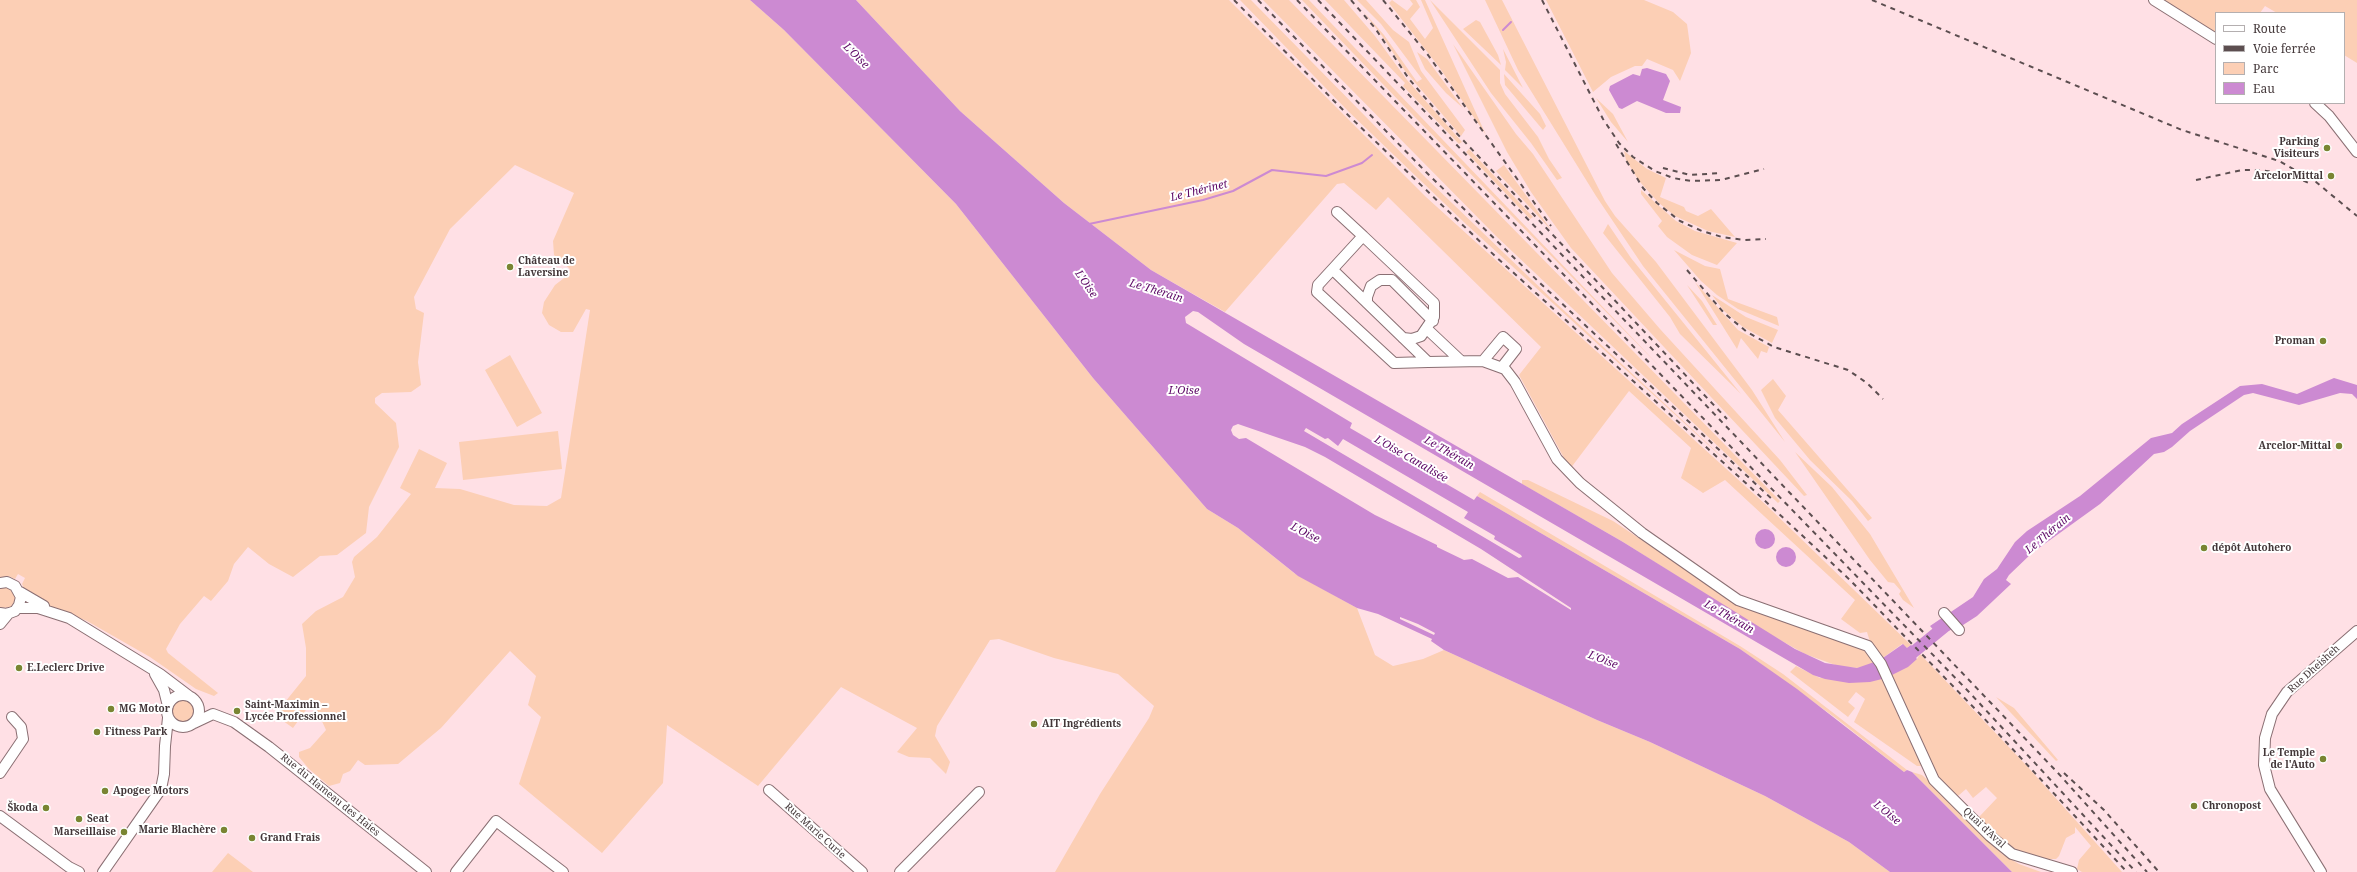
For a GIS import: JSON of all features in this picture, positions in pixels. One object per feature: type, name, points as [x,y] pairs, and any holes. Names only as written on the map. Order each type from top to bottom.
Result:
[{"type":"street","points":[[2154,0],[2215,38]]},
{"type":"street","points":[[2315,104],[2329,116],[2357,152]]},
{"type":"street","points":[[1337,212],[1434,303],[1435,309],[1430,325],[1417,338],[1403,338]]},
{"type":"street","points":[[1362,236],[1318,285],[1318,294],[1394,363],[1483,361],[1502,367],[1516,349],[1503,337],[1483,361]]},
{"type":"street","points":[[1333,270],[1428,362]]},
{"type":"street","points":[[1367,303],[1366,297],[1371,286],[1380,280],[1392,280],[1461,361]]},
{"type":"street","name":"Quai d'Aval","points":[[1502,367],[1512,377],[1557,459],[1580,483],[1642,533],[1738,600],[1862,643],[1870,649],[1879,660],[1930,774],[1986,832],[2012,854],[2072,872]]},
{"type":"street","points":[[0,583],[12,584],[20,592],[84,627],[146,666],[161,683],[168,706],[164,778],[159,792],[110,860],[104,872]]},
{"type":"street","points":[[0,624],[21,600],[20,592]]},
{"type":"street","points":[[9,612],[34,607],[53,611]]},
{"type":"street","points":[[1944,613],[1959,630]]},
{"type":"street","name":"Rue Dheisheh","points":[[2321,872],[2270,789],[2266,776],[2264,757],[2268,726],[2281,700],[2294,686],[2357,631]]},
{"type":"street","name":"Rue du Hameau des Haies","points":[[146,666],[192,699],[219,711],[269,747],[426,872]]},
{"type":"street","points":[[165,757],[170,736],[183,727],[194,723],[199,713],[192,699],[177,696],[168,706]]},
{"type":"street","name":"Rue du Hameau des Haies","points":[[194,723],[212,714],[232,721]]},
{"type":"street","points":[[0,773],[23,739],[21,727],[12,717]]},
{"type":"street","points":[[168,718],[175,725],[183,727]]},
{"type":"street","name":"Rue Marie Curie","points":[[769,790],[862,872]]},
{"type":"street","points":[[900,872],[979,792]]},
{"type":"street","points":[[0,816],[71,870],[79,872]]},
{"type":"street","points":[[456,872],[496,821],[563,872]]},
{"type":"street","points":[[96,872],[110,860]]},
{"type":"green space","points":[[0,0],[750,0],[784,30],[956,204],[1093,378],[1207,509],[1238,528],[1294,573],[1357,608],[1375,655],[1393,666],[1423,659],[1444,650],[1597,720],[1650,742],[1765,796],[1849,842],[1890,872],[1055,872],[1100,794],[1149,718],[1154,706],[1118,674],[1054,658],[999,639],[990,640],[937,726],[935,736],[950,762],[946,774],[930,758],[909,757],[897,752],[917,728],[841,687],[758,786],[667,725],[663,783],[602,853],[519,784],[541,717],[528,705],[536,676],[510,651],[441,728],[398,764],[365,765],[358,760],[350,771],[343,774],[340,783],[329,786],[309,769],[299,757],[299,752],[310,748],[326,730],[315,706],[308,707],[293,728],[279,718],[277,712],[306,676],[306,648],[302,624],[316,611],[343,597],[355,577],[352,562],[354,557],[377,537],[411,494],[400,488],[419,449],[447,463],[435,488],[460,489],[514,505],[547,506],[561,498],[590,310],[586,309],[573,332],[561,332],[549,325],[542,313],[544,302],[555,285],[568,275],[570,269],[554,255],[553,241],[574,193],[515,165],[450,229],[414,297],[416,309],[424,313],[418,362],[421,385],[411,392],[382,393],[375,398],[375,403],[396,423],[399,447],[369,507],[366,533],[337,555],[320,556],[293,577],[269,564],[248,547],[234,564],[228,581],[211,601],[204,596],[180,624],[166,649],[168,653],[218,693],[214,696],[196,689],[150,657],[87,621],[50,606],[27,594],[22,584],[25,578],[18,574],[15,579],[8,576],[0,578]]},
{"type":"green space","points":[[856,0],[1229,0],[1426,197],[1765,504],[1911,645],[1907,648],[1902,644],[1880,660],[1870,642],[1867,632],[1860,633],[1841,619],[1855,600],[1725,480],[1703,493],[1681,478],[1691,448],[1629,391],[1570,469],[1519,375],[1541,347],[1388,197],[1376,210],[1344,183],[1337,184],[1225,312],[1151,270],[1064,203],[960,111]]},
{"type":"green space","points":[[1240,0],[1251,0],[1426,178],[1556,303],[1761,493],[1467,225],[1349,112]]},
{"type":"green space","points":[[1263,0],[1289,0],[1780,501],[1778,503],[1496,236]]},
{"type":"green space","points":[[1302,0],[1309,0],[1665,372],[1403,105]]},
{"type":"green space","points":[[1325,0],[1344,0],[1375,36],[1407,80],[1462,142],[1459,144],[1403,86],[1405,83]]},
{"type":"green space","points":[[1357,0],[1366,0],[1393,30],[1409,42],[1421,71],[1465,130],[1461,136],[1405,71],[1382,36],[1362,10],[1384,35],[1417,82],[1422,79],[1381,24]]},
{"type":"green space","points":[[1392,0],[1407,11],[1413,4],[1410,0],[1416,0],[1420,7],[1410,19],[1425,39],[1433,28],[1421,0],[1425,0],[1486,135],[1439,67],[1389,3]]},
{"type":"green space","points":[[1430,0],[1500,70],[1500,83],[1505,94],[1538,137],[1549,159],[1562,178],[1557,180],[1531,143],[1491,93]]},
{"type":"green space","points":[[1485,0],[1502,0],[1605,201],[1615,216],[1656,262],[1752,390],[1785,442],[1643,266],[1596,196],[1518,70]]},
{"type":"green space","points":[[1546,0],[1644,0],[1673,12],[1687,24],[1691,53],[1680,81],[1673,70],[1647,59],[1642,66],[1635,66],[1611,77],[1593,92]]},
{"type":"green space","points":[[2164,0],[2357,0],[2357,63],[2345,56],[2345,12],[2275,12],[2265,6],[2261,12],[2215,12],[2215,33]]},
{"type":"green space","points":[[1476,20],[1480,22],[1498,55],[1501,65],[1463,29]]},
{"type":"green space","points":[[1453,44],[1516,134],[1533,154],[1612,273],[1660,329],[1780,460],[1807,495],[1804,496],[1571,248],[1531,192],[1507,152]]},
{"type":"green space","points":[[1503,49],[1523,88],[1505,70],[1506,62]]},
{"type":"green space","points":[[1417,52],[1427,59],[1463,108],[1446,93],[1425,69]]},
{"type":"green space","points":[[1504,74],[1540,114],[1546,126],[1543,130],[1505,85]]},
{"type":"green space","points":[[1596,98],[1613,114],[1628,142],[1611,122]]},
{"type":"green space","points":[[1469,149],[1533,217],[1530,219],[1466,152]]},
{"type":"green space","points":[[1624,151],[1647,169],[1666,178],[1660,197],[1684,207],[1686,211],[1698,216],[1711,209],[1735,237],[1708,231],[1675,216],[1659,203],[1639,181],[1626,160]]},
{"type":"green space","points":[[1504,165],[1552,231],[1496,171]]},
{"type":"green space","points":[[1641,190],[1676,221],[1695,231],[1737,243],[1717,265],[1692,255],[1667,237],[1658,226],[1662,221],[1641,194]]},
{"type":"green space","points":[[1608,224],[1631,258],[1741,394],[1680,334],[1670,317],[1603,233]]},
{"type":"green space","points":[[1674,250],[1705,266],[1720,269],[1728,299],[1777,317],[1779,326],[1738,309],[1717,295],[1701,281]]},
{"type":"green space","points":[[1695,282],[1738,330],[1769,347],[1767,353],[1761,351],[1758,359],[1741,338],[1737,349]]},
{"type":"green space","points":[[1687,285],[1702,301],[1717,325],[1713,325]]},
{"type":"green space","points":[[1712,295],[1746,317],[1778,330],[1772,343],[1743,327],[1724,311]]},
{"type":"green space","points":[[510,355],[542,413],[517,427],[485,370]]},
{"type":"green space","points":[[1773,379],[1786,396],[1778,410],[1872,518],[1868,521],[1852,501],[1810,460],[1775,418],[1761,390]]},
{"type":"green space","points":[[558,431],[562,469],[463,480],[459,442]]},
{"type":"green space","points":[[1795,452],[1832,487],[1870,534],[1914,608],[1903,600],[1899,594],[1901,591],[1894,583],[1888,582],[1870,560]]},
{"type":"green space","points":[[1522,480],[1528,480],[1613,521],[1725,595],[1865,649],[1877,662],[1917,659],[1920,654],[2026,765],[2122,872],[2082,872],[2077,869],[2079,860],[2091,846],[2075,827],[2075,833],[2066,838],[2059,856],[2056,859],[2049,859],[2045,861],[2028,858],[2004,844],[1979,817],[1997,798],[1986,787],[1973,798],[1966,789],[1958,796],[1932,773],[1906,728],[1908,736],[1922,766],[1917,766],[1854,722],[1865,699],[1856,692],[1848,702],[1855,708],[1848,717],[1790,672],[1796,666],[1820,678],[1867,666],[1857,668],[1838,666],[1805,654],[1764,631],[1623,542],[1522,484]]},
{"type":"green space","points":[[1480,492],[1740,646],[1783,674],[1907,770],[1904,772],[1837,719],[1740,649],[1477,496]]},
{"type":"green space","points":[[0,587],[10,587],[17,597],[11,607],[0,608]]},
{"type":"green space","points":[[1996,697],[2014,708],[2058,760],[2056,761]]},
{"type":"green space","points":[[183,699],[191,703],[195,711],[191,719],[183,723],[175,719],[171,711],[175,703]]},
{"type":"green space","points":[[1912,772],[1922,775],[1931,783],[2002,854],[2019,864],[2041,872],[2012,872]]},
{"type":"green space","points":[[228,853],[253,872],[212,872]]},
{"type":"water","points":[[750,0],[856,0],[960,111],[1064,203],[1151,270],[1623,542],[1795,649],[1825,663],[1857,668],[1880,660],[1903,644],[1907,648],[1911,645],[1920,654],[1916,658],[1917,659],[1908,667],[1886,678],[1870,682],[1849,683],[1825,679],[1813,675],[1244,344],[1198,312],[1193,311],[1185,317],[1186,323],[1352,423],[1350,428],[1474,500],[1477,496],[1740,649],[1797,689],[1904,772],[1907,770],[1912,772],[2012,872],[1890,872],[1849,842],[1765,796],[1650,742],[1597,720],[1444,650],[1431,641],[1432,639],[1378,614],[1357,608],[1298,576],[1238,528],[1207,509],[1093,378],[956,204],[784,30]],"holes":[[[1238,424],[1305,447],[1325,457],[1481,549],[1571,608],[1571,610],[1518,577],[1508,578],[1472,559],[1464,560],[1437,547],[1437,545],[1375,515],[1246,438],[1239,439],[1233,435],[1231,430],[1233,426]],[[1306,428],[1325,439],[1328,438],[1338,446],[1343,439],[1468,512],[1464,518],[1495,536],[1494,539],[1522,557],[1519,558],[1304,431]],[[1400,617],[1418,624],[1435,633],[1434,635],[1400,619]]]},
{"type":"water","points":[[1647,68],[1666,74],[1670,81],[1663,100],[1681,107],[1680,113],[1666,113],[1637,101],[1622,109],[1619,108],[1609,90],[1610,86],[1633,74],[1640,76],[1642,69]]},
{"type":"water","points":[[2334,378],[2357,385],[2357,399],[2352,394],[2340,393],[2299,405],[2253,393],[2244,395],[2190,431],[2172,447],[2164,452],[2154,454],[2100,504],[2032,553],[2009,575],[2006,580],[2011,584],[1977,616],[1963,625],[1938,635],[1930,626],[1973,597],[1984,579],[1997,569],[2015,542],[2027,531],[2080,496],[2151,438],[2172,433],[2182,424],[2240,386],[2262,384],[2297,394]]},
{"type":"water","points":[[1765,529],[1772,532],[1775,539],[1772,546],[1765,549],[1758,546],[1755,539],[1758,532]]},
{"type":"water","points":[[1786,547],[1793,550],[1796,557],[1793,564],[1786,567],[1779,564],[1776,557],[1779,550]]},
{"type":"waterway","name":"Le Thérinet","points":[[1503,30],[1511,22]]},
{"type":"waterway","name":"Le Thérinet","points":[[1089,224],[1203,200],[1233,191],[1272,170],[1326,176],[1362,163],[1372,155]]},
{"type":"waterway","name":"Le Thérain","points":[[1903,657],[1916,650],[1949,623]]},
{"type":"railway","points":[[1234,0],[1349,116],[1495,256],[1748,485],[1850,580],[1980,714],[2127,872]]},
{"type":"railway","points":[[1258,0],[1426,172],[1541,284],[1774,501]]},
{"type":"railway","points":[[1297,0],[1969,692],[2136,872]]},
{"type":"railway","points":[[1318,0],[2058,773],[2147,872]]},
{"type":"railway","points":[[1351,0],[1375,28],[1409,79],[1446,122],[1727,419]]},
{"type":"railway","points":[[1383,0],[1428,55],[1551,226]]},
{"type":"railway","points":[[1542,0],[1603,119],[1619,143],[1633,157],[1655,171],[1673,178],[1691,181],[1721,180],[1764,169]]},
{"type":"railway","points":[[1872,0],[2182,130],[2279,161],[2316,182],[2357,216]]},
{"type":"railway","points":[[1616,144],[1643,188],[1657,203],[1680,221],[1702,231],[1722,237],[1744,240],[1766,239]]},
{"type":"railway","points":[[1663,168],[1690,175],[1721,173]]},
{"type":"railway","points":[[2196,180],[2242,170],[2261,170],[2291,175],[2311,184]]},
{"type":"railway","points":[[1687,270],[1724,313],[1747,332],[1774,347],[1848,370],[1867,383],[1883,399]]},
{"type":"railway","points":[[2064,773],[2104,810],[2159,872]]},
{"type":"place","name":"Parking Visiteurs","points":[[2327,148]]},
{"type":"place","name":"ArcelorMittal","points":[[2331,176]]},
{"type":"place","name":"Château de Laversine","points":[[510,267]]},
{"type":"place","name":"Proman","points":[[2323,341]]},
{"type":"place","name":"Arcelor-Mittal","points":[[2339,446]]},
{"type":"place","name":"dépôt Autohero","points":[[2204,548]]},
{"type":"place","name":"E.Leclerc Drive","points":[[19,668]]},
{"type":"place","name":"MG Motor","points":[[111,709]]},
{"type":"place","name":"Saint-Maximin – Lycée Professionnel","points":[[237,711]]},
{"type":"place","name":"AIT Ingrédients","points":[[1034,724]]},
{"type":"place","name":"Fitness Park","points":[[97,732]]},
{"type":"place","name":"Le Temple de l'Auto","points":[[2323,759]]},
{"type":"place","name":"Apogee Motors","points":[[105,791]]},
{"type":"place","name":"Chronopost","points":[[2194,806]]},
{"type":"place","name":"Škoda","points":[[46,808]]},
{"type":"place","name":"Seat","points":[[79,819]]},
{"type":"place","name":"Marie Blachère","points":[[224,830]]},
{"type":"place","name":"Marseillaise","points":[[124,832]]},
{"type":"place","name":"Grand Frais","points":[[252,838]]},
{"type":"water label","name":"L'Oise","points":[[856,56]]},
{"type":"water label","name":"L'Oise","points":[[1086,284]]},
{"type":"water label","name":"L’Oise","points":[[1184,391]]},
{"type":"water label","name":"L'Oise Canalisée","points":[[1411,459]]},
{"type":"water label","name":"L'Oise","points":[[1305,533]]},
{"type":"water label","name":"L'Oise","points":[[1603,660]]},
{"type":"water label","name":"L'Oise","points":[[1887,813]]}]
